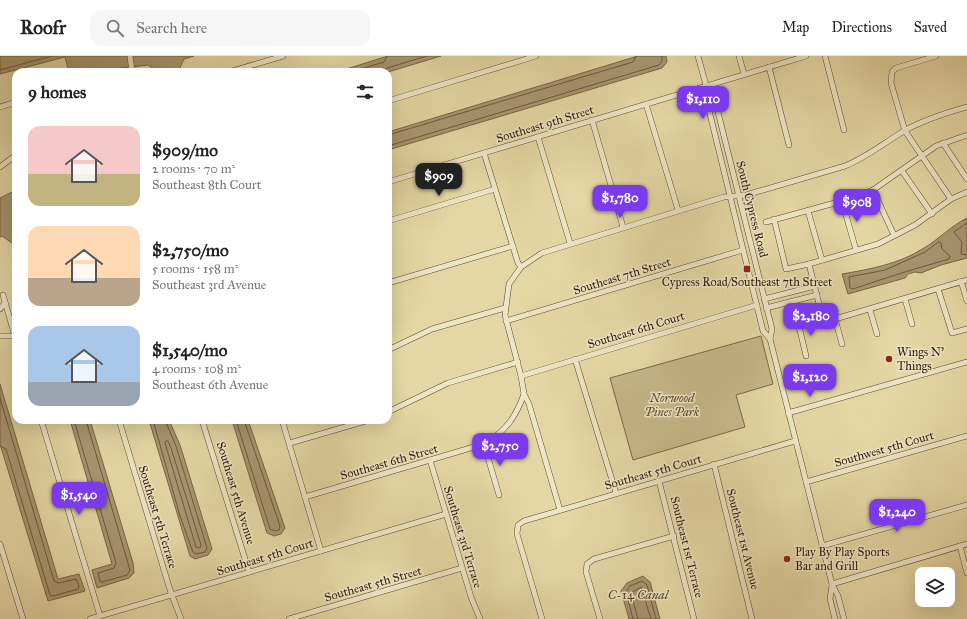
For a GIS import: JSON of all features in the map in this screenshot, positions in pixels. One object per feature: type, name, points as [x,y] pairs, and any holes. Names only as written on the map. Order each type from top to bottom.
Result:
[{"type":"street","points":[[130,56],[132,68]]},
{"type":"street","points":[[243,68],[283,56]]},
{"type":"street","points":[[392,99],[525,58],[536,56]]},
{"type":"street","name":"South Cypress Road","points":[[698,56],[706,85],[707,102],[763,331],[770,339]]},
{"type":"street","points":[[739,56],[744,74]]},
{"type":"street","name":"Southeast 9th Street","points":[[392,181],[806,56]]},
{"type":"street","points":[[825,56],[844,130]]},
{"type":"street","points":[[936,56],[896,68],[890,77],[905,131],[951,199]]},
{"type":"street","points":[[769,67],[789,145]]},
{"type":"street","name":"South Cypress Road","points":[[706,85],[715,100],[772,329],[770,339],[788,413],[832,584],[838,596],[844,619]]},
{"type":"street","points":[[0,107],[12,103]]},
{"type":"street","points":[[646,104],[678,210]]},
{"type":"street","points":[[560,510],[529,404],[524,394],[522,376],[506,321],[505,308],[509,284],[520,267],[542,253],[570,243],[678,210],[730,196],[738,196],[845,166],[860,160],[905,131],[933,118],[967,108]]},
{"type":"street","points":[[592,120],[624,227]]},
{"type":"street","points":[[766,222],[842,201],[873,190],[902,171],[921,156],[943,143],[967,135]]},
{"type":"street","points":[[538,136],[570,243]]},
{"type":"street","points":[[943,143],[967,179]]},
{"type":"street","points":[[484,153],[520,267]]},
{"type":"street","points":[[0,167],[12,158]]},
{"type":"street","points":[[902,171],[932,214]]},
{"type":"street","points":[[392,220],[495,189]]},
{"type":"street","points":[[873,190],[894,235]]},
{"type":"street","points":[[774,219],[786,269],[809,264],[878,244],[915,225],[951,199],[967,192]]},
{"type":"street","points":[[842,201],[856,250]]},
{"type":"street","points":[[808,211],[822,260]]},
{"type":"street","points":[[392,282],[513,246]]},
{"type":"street","name":"Southeast 7th Street","points":[[506,321],[743,250]]},
{"type":"street","points":[[809,264],[822,316]]},
{"type":"street","points":[[835,319],[870,310],[967,280]]},
{"type":"street","points":[[961,281],[967,301]]},
{"type":"street","points":[[764,299],[815,286]]},
{"type":"street","points":[[938,289],[952,333],[967,329]]},
{"type":"street","points":[[3,295],[12,328]]},
{"type":"street","points":[[766,308],[817,295]]},
{"type":"street","points":[[905,299],[912,324]]},
{"type":"street","points":[[0,310],[5,303]]},
{"type":"street","name":"Southeast 6th Court","points":[[522,376],[757,305]]},
{"type":"street","points":[[392,348],[432,329],[505,308]]},
{"type":"street","points":[[870,310],[877,334]]},
{"type":"street","points":[[806,356],[798,322],[829,314],[835,319],[842,344]]},
{"type":"street","points":[[0,336],[12,338]]},
{"type":"street","points":[[575,359],[616,493]]},
{"type":"street","points":[[392,410],[448,383],[518,362]]},
{"type":"street","points":[[788,413],[967,362]]},
{"type":"street","name":"Southeast 6th Street","points":[[305,497],[484,444],[506,429],[518,411],[524,394]]},
{"type":"street","points":[[42,424],[100,616]]},
{"type":"street","name":"Southeast 5th Terrace","points":[[120,424],[172,595],[181,619]]},
{"type":"street","name":"Southeast 5th Avenue","points":[[203,424],[249,572]]},
{"type":"street","points":[[283,424],[321,551]]},
{"type":"street","points":[[290,444],[356,424]]},
{"type":"street","name":"Southwest 5th Court","points":[[806,482],[967,436]]},
{"type":"street","name":"Southeast 5th Court","points":[[542,619],[517,534],[518,525],[524,521],[795,440]]},
{"type":"street","points":[[484,444],[499,496]]},
{"type":"street","name":"Southeast 3rd Terrace","points":[[430,460],[462,568],[480,619]]},
{"type":"street","name":"Southeast 1st Avenue","points":[[714,464],[752,619]]},
{"type":"street","name":"Southeast 1st Terrace","points":[[659,480],[694,619]]},
{"type":"street","points":[[822,546],[967,505]]},
{"type":"street","name":"Southeast 5th Court","points":[[90,619],[446,514]]},
{"type":"street","points":[[600,619],[586,572],[587,564],[594,559],[674,536]]},
{"type":"street","points":[[0,544],[23,619]]},
{"type":"street","points":[[832,584],[967,544]]},
{"type":"street","points":[[960,546],[967,573]]},
{"type":"street","name":"Southeast 5th Street","points":[[289,619],[462,568]]},
{"type":"street","name":"South Cypress Road","points":[[832,584],[830,598],[835,619]]},
{"type":"green space","name":"Norwood Pines Park","points":[[761,336],[773,384],[736,395],[745,427],[633,460],[610,378]]},
{"type":"water","points":[[0,56],[194,56],[184,59],[180,68],[152,68],[148,65],[122,68],[68,68],[65,57],[23,68],[12,68],[12,71],[0,74]]},
{"type":"water","points":[[388,56],[441,56],[392,71],[392,68],[350,68]]},
{"type":"water","points":[[638,56],[666,56],[667,62],[662,68],[392,149],[392,131]]},
{"type":"water","points":[[12,192],[12,243],[2,236],[0,237],[0,198]]},
{"type":"water","points":[[967,218],[967,258],[941,265],[921,273],[915,272],[908,274],[905,278],[848,294],[842,274],[874,268],[895,262],[914,254]]},
{"type":"water","points":[[0,384],[58,579],[79,574],[85,591],[48,601],[0,444]]},
{"type":"water","points":[[71,424],[91,424],[133,563],[134,573],[129,578],[97,588],[92,570],[112,564]]},
{"type":"water","points":[[150,424],[171,424],[180,445],[212,549],[208,555],[195,559],[190,556]]},
{"type":"water","points":[[233,424],[249,424],[285,528],[281,534],[274,536],[267,533]]},
{"type":"water","name":"C-14 Canal","points":[[643,576],[650,582],[660,619],[629,619],[621,591],[627,583]]},
{"type":"place","name":"Cypress Road/Southeast 7th Street","points":[[747,269]]},
{"type":"place","name":"Wings N' Things","points":[[889,359]]},
{"type":"place","name":"Play By Play Sports Bar and Grill","points":[[787,559]]}]
